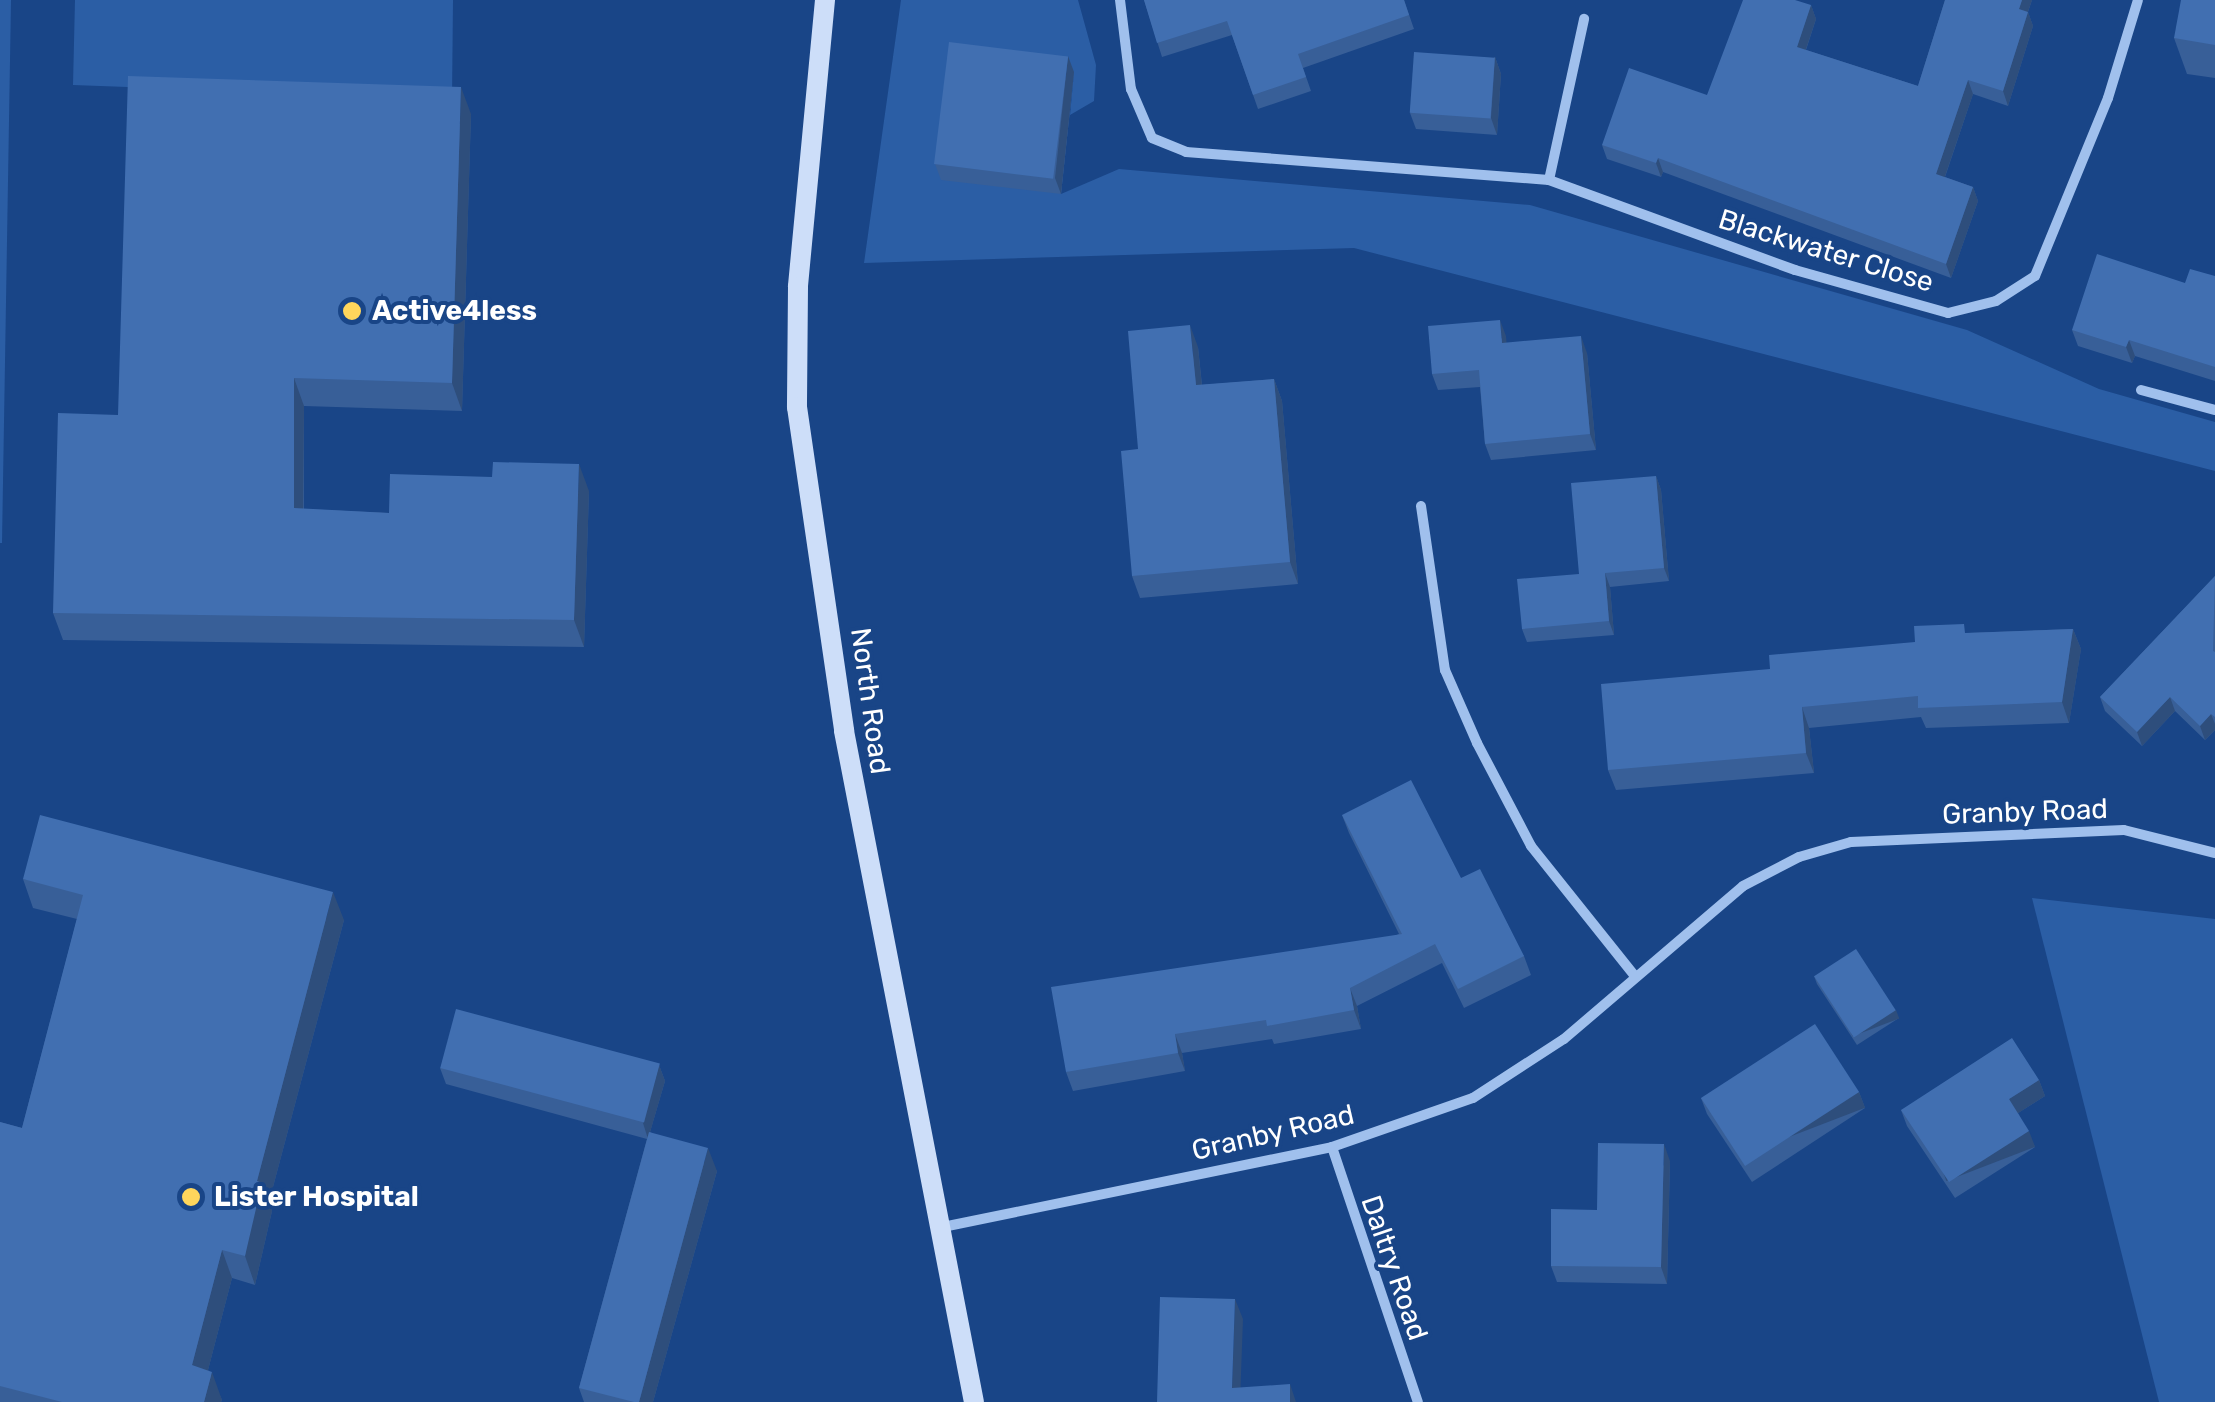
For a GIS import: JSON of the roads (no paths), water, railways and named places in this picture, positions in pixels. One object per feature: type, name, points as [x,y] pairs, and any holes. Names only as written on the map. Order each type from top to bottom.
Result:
[{"type":"main road","name":"North Road","points":[[825,0],[798,287],[797,407],[844,732],[974,1402]]},
{"type":"street","name":"Blackwater Close","points":[[1120,0],[1131,89],[1152,138],[1186,152],[1549,180],[1795,270],[1948,313],[1996,301],[2035,276],[2108,98],[2138,0]]},
{"type":"street","points":[[1549,180],[1584,19]]},
{"type":"street","points":[[2141,390],[2215,410]]},
{"type":"street","points":[[1421,506],[1444,670],[1477,743],[1531,846],[1634,974]]},
{"type":"street","name":"Granby Road","points":[[938,1228],[1332,1147],[1473,1098],[1564,1038],[1634,974],[1743,886],[1799,857],[1851,842],[2124,830],[2215,853]]},
{"type":"street","name":"Daltry Road","points":[[1332,1147],[1358,1239],[1418,1402]]},
{"type":"place","name":"Active4less","points":[[352,311]]},
{"type":"place","name":"Lister Hospital","points":[[191,1197]]}]
